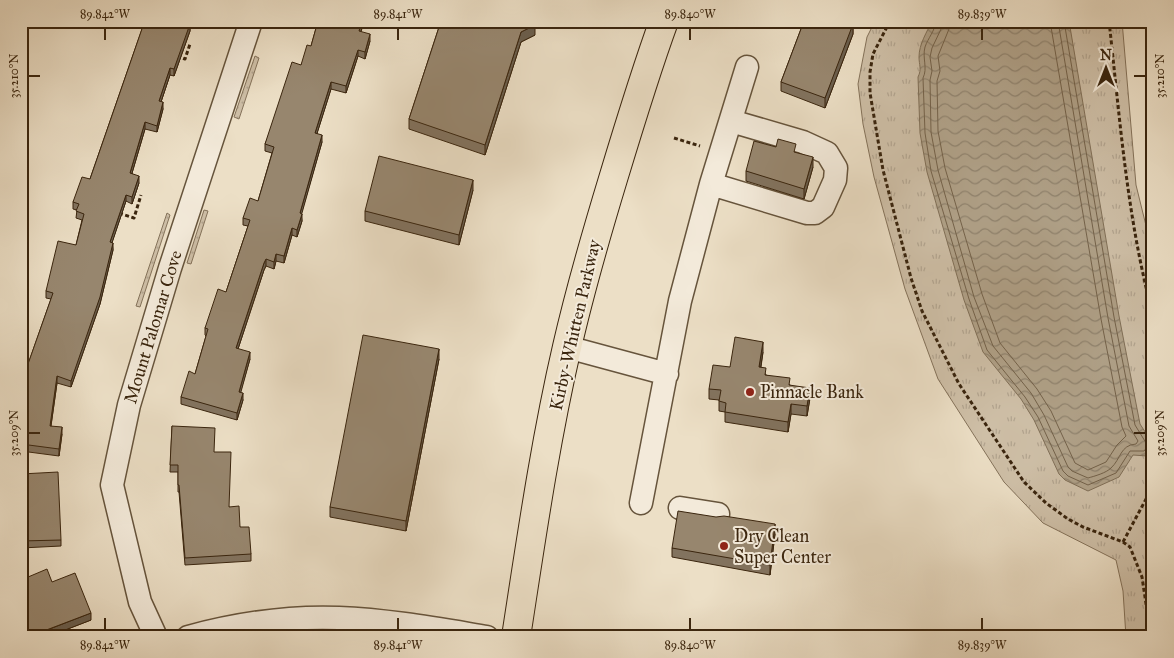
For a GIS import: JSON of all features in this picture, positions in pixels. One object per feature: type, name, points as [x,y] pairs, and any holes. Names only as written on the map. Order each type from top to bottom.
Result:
[{"type":"main road","name":"Kirby-Whitten Parkway","points":[[516,637],[541,476],[567,347],[612,182],[639,93],[664,21]]},
{"type":"street","name":"Mount Palomar Cove","points":[[156,637],[140,602],[112,485],[129,405],[173,260],[251,21]]},
{"type":"street","points":[[641,503],[680,300],[710,184],[747,67]]},
{"type":"street","points":[[710,184],[807,213],[815,213],[828,200],[835,180],[836,168],[827,153],[803,142],[731,121]]},
{"type":"street","points":[[567,347],[667,374]]},
{"type":"street","points":[[680,508],[718,514]]},
{"type":"street","points":[[188,637],[255,623],[290,619],[337,618],[411,624],[487,637]]},
{"type":"path","points":[[890,21],[873,54],[870,72],[870,93],[883,170],[922,310],[959,384],[1024,482],[1046,503],[1068,519],[1083,527],[1123,542],[1130,548],[1142,577],[1151,637]]},
{"type":"path","points":[[1108,21],[1125,170],[1153,315]]},
{"type":"path","points":[[174,55],[185,59],[190,44]]},
{"type":"path","points":[[674,138],[708,148]]},
{"type":"path","points":[[118,212],[134,218],[141,196]]},
{"type":"path","points":[[1123,542],[1153,486]]},
{"type":"green space","points":[[875,21],[1122,21],[1136,185],[1153,254],[1153,637],[1126,637],[1123,591],[1116,560],[1043,523],[1004,482],[938,379],[905,289],[874,177],[863,124],[858,84],[867,37]]},
{"type":"green space","points":[[255,56],[259,58],[239,119],[234,117]]},
{"type":"green space","points":[[204,210],[208,211],[191,264],[187,263]]},
{"type":"green space","points":[[167,213],[170,215],[140,307],[136,306]]},
{"type":"water","points":[[932,21],[1069,21],[1119,316],[1140,424],[1151,441],[1153,450],[1147,456],[1133,455],[1119,477],[1088,491],[1065,480],[1059,474],[1034,420],[1021,399],[983,352],[964,300],[927,172],[920,133],[919,52]]},
{"type":"building","points":[[142,21],[189,21],[188,24],[190,24],[174,69],[170,68],[159,101],[163,102],[157,126],[145,122],[130,173],[139,176],[132,197],[126,195],[110,242],[113,243],[100,297],[71,381],[57,376],[50,426],[62,427],[59,449],[21,444],[21,384],[53,293],[46,291],[58,241],[76,245],[84,214],[76,211],[79,204],[73,202],[82,177],[90,179],[144,23]]},
{"type":"building","points":[[318,21],[362,21],[359,31],[370,34],[365,52],[358,50],[346,86],[331,82],[315,133],[322,135],[297,230],[292,228],[284,256],[276,254],[274,262],[266,259],[264,263],[236,348],[250,352],[239,392],[243,393],[237,413],[181,397],[189,371],[195,374],[208,329],[205,328],[218,289],[226,292],[250,220],[243,218],[250,198],[258,201],[274,147],[265,144],[292,62],[301,65],[307,45],[311,46]]},
{"type":"building","points":[[441,21],[534,21],[535,25],[521,32],[485,145],[409,119]]},
{"type":"building","points":[[804,21],[852,21],[851,23],[853,24],[825,98],[781,82]]},
{"type":"building","points":[[778,139],[796,144],[794,152],[813,157],[804,189],[746,171],[754,141],[776,147]]},
{"type":"building","points":[[379,156],[473,180],[459,235],[365,211]]},
{"type":"building","points":[[363,335],[439,349],[406,521],[330,507]]},
{"type":"building","name":"Pinnacle Bank","points":[[735,337],[763,342],[759,367],[766,368],[765,375],[790,378],[789,385],[810,388],[807,406],[791,404],[788,422],[725,412],[726,403],[719,401],[721,390],[709,389],[713,365],[730,367]]},
{"type":"building","points":[[172,426],[215,428],[214,452],[231,452],[229,507],[239,506],[240,527],[249,527],[251,554],[185,558],[178,485],[178,465],[170,465]]},
{"type":"building","points":[[58,472],[61,540],[21,541],[21,474]]},
{"type":"building","name":"Dry Clean Super Center","points":[[678,511],[775,524],[770,565],[672,548]]},
{"type":"building","points":[[47,569],[52,582],[75,573],[91,613],[28,637],[21,620],[21,580]]},
{"type":"place","name":"Pinnacle Bank","points":[[750,392]]},
{"type":"place","name":"Dry Clean Super Center","points":[[724,546]]}]
